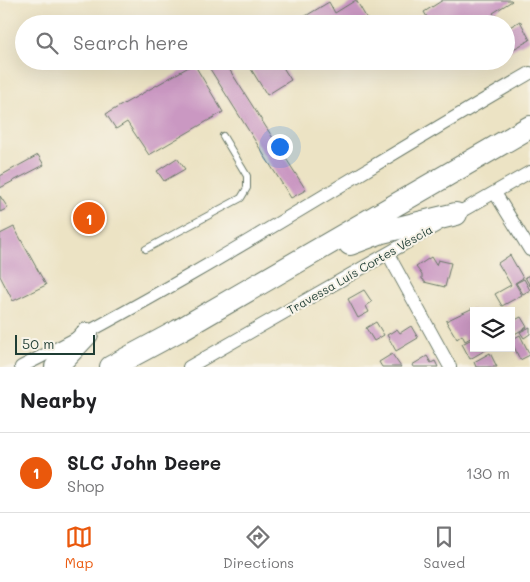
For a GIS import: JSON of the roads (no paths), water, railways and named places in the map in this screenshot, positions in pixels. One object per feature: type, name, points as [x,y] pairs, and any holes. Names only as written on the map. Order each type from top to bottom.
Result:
[{"type":"highway","points":[[111,367],[288,268],[530,127]]},
{"type":"highway","points":[[288,268],[382,232],[456,214]]},
{"type":"highway","points":[[127,367],[178,331]]},
{"type":"highway","points":[[56,367],[87,334]]},
{"type":"street","points":[[21,367],[87,334],[530,73]]},
{"type":"street","name":"Travessa Luís Cortes Véscia","points":[[189,367],[530,172]]},
{"type":"street","points":[[495,193],[530,250]]},
{"type":"street","points":[[388,254],[450,367]]},
{"type":"lane","points":[[146,249],[241,198],[247,188],[247,176],[223,136]]},
{"type":"place","name":"SLC John Deere","points":[[89,218]]}]
